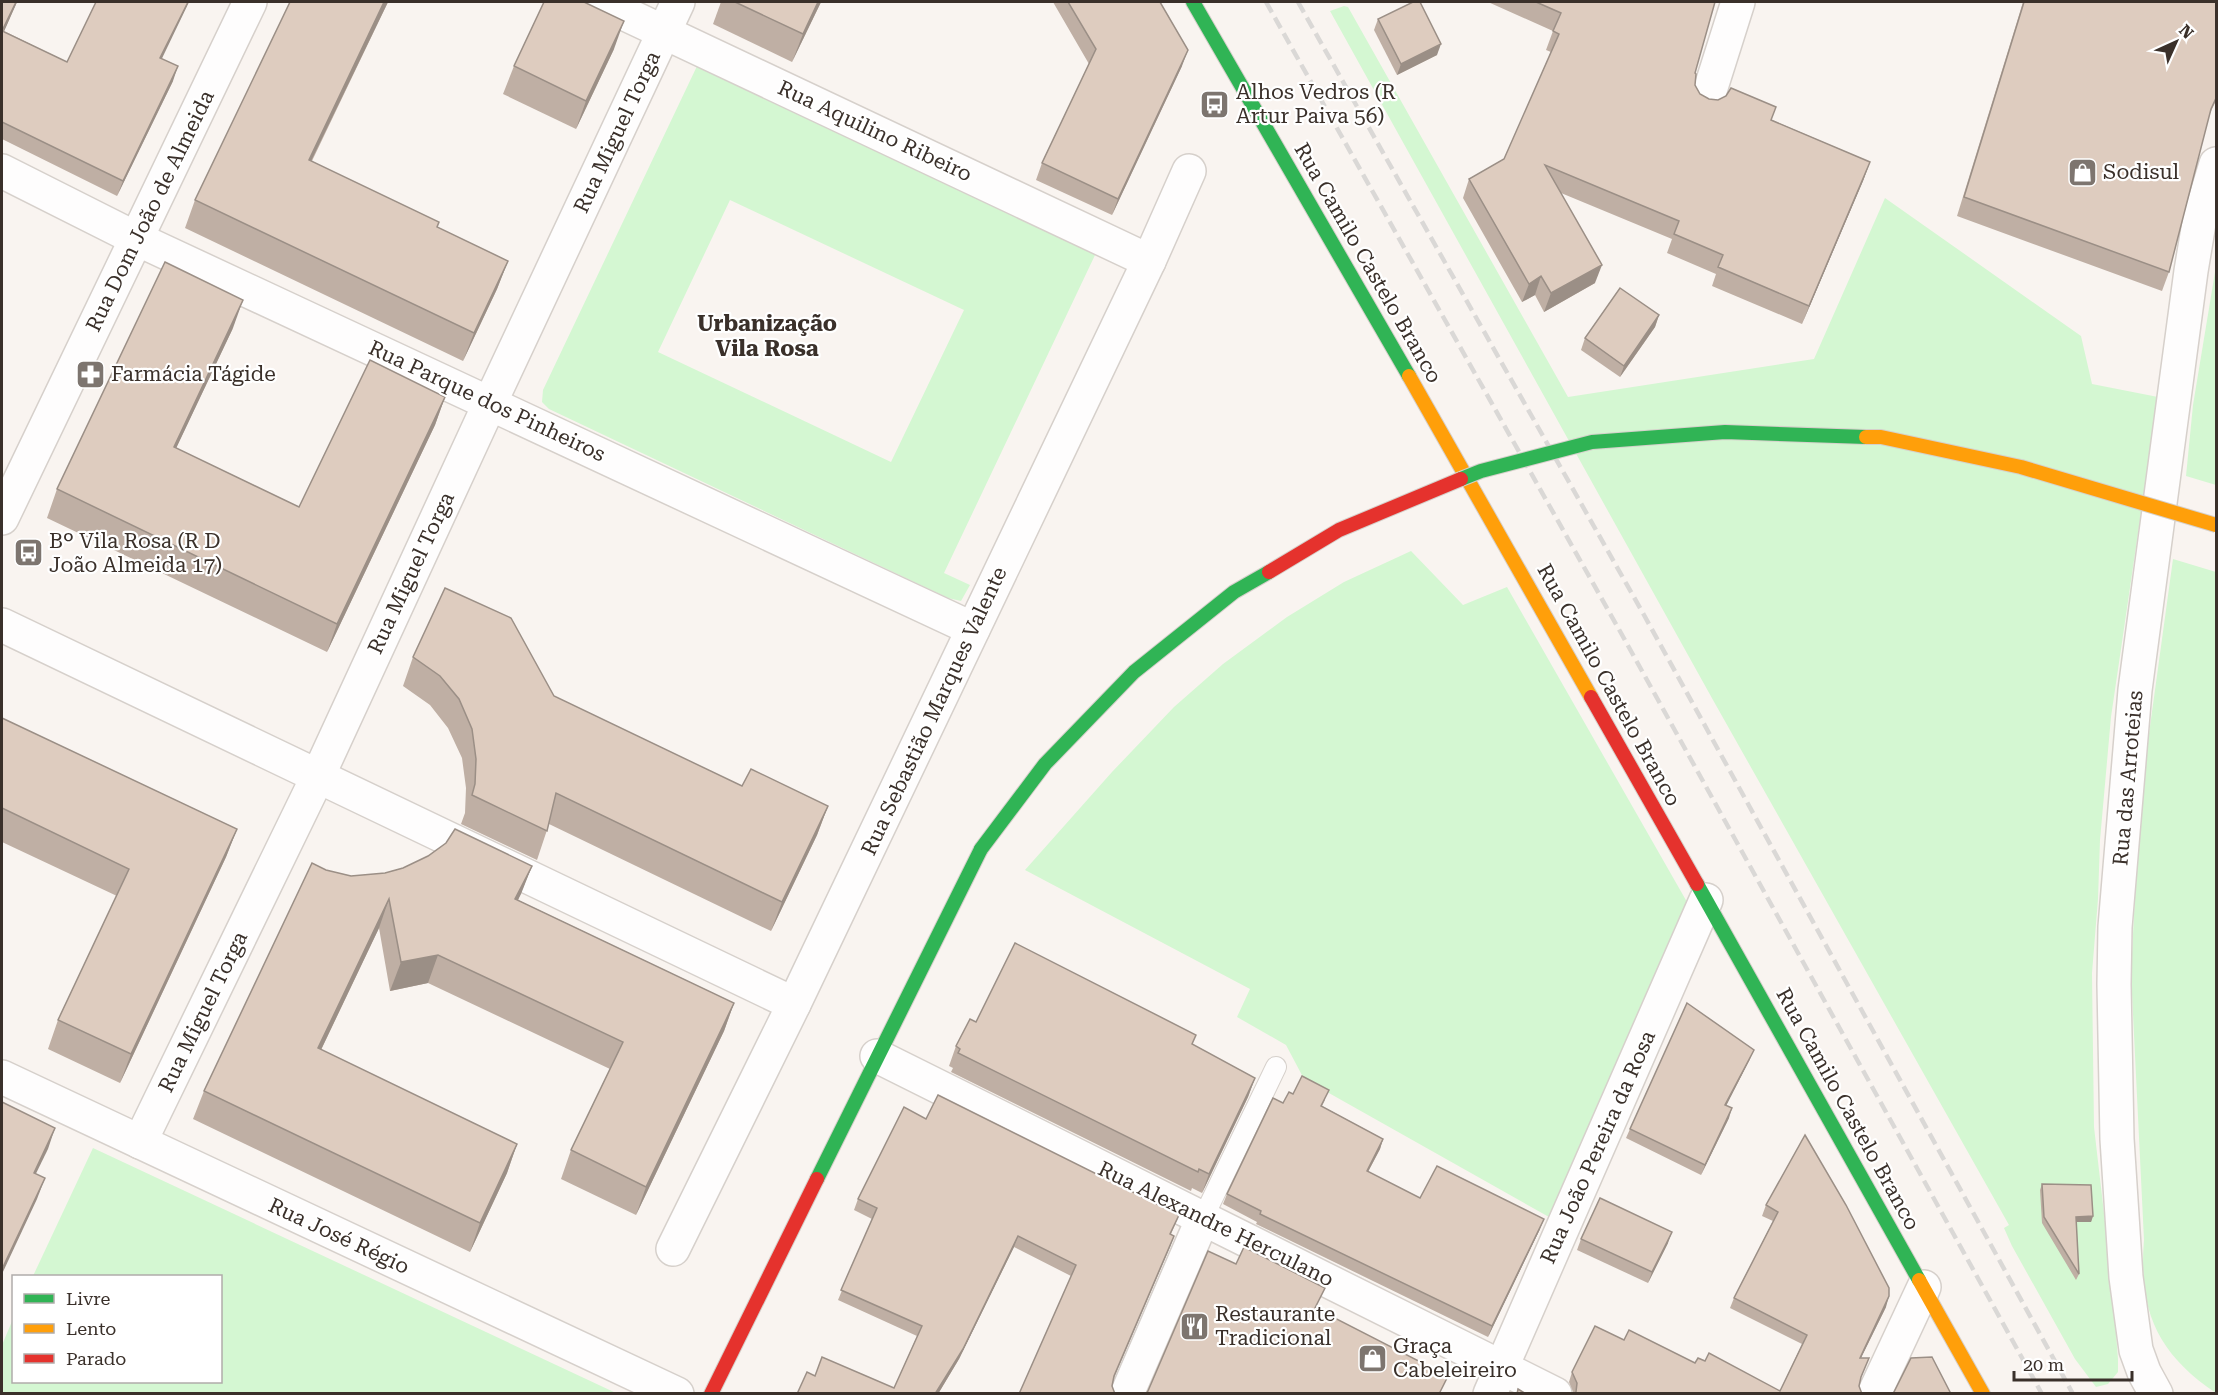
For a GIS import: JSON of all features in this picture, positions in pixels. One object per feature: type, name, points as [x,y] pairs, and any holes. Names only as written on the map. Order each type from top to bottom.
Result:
[{"type":"street","name":"Rua Dom João de Almeida","points":[[2,518],[250,2]]},
{"type":"street","name":"Rua Aquilino Ribeiro","points":[[600,2],[1149,261]]},
{"type":"street","name":"Rua Miguel Torga","points":[[140,1142],[318,776],[678,2]]},
{"type":"street","name":"Rua Camilo Castelo Branco","points":[[1193,2],[1509,550],[1983,1394]]},
{"type":"street","points":[[1707,100],[1738,2]]},
{"type":"street","name":"Rua das Arroteias","points":[[2156,1394],[2144,1372],[2136,1350],[2126,1277],[2118,1139],[2114,984],[2115,927],[2135,690],[2189,283],[2200,217],[2217,164]]},
{"type":"street","name":"Rua Parque dos Pinheiros","points":[[2,171],[137,239],[973,629]]},
{"type":"street","name":"Rua Sebastião Marques Valente","points":[[673,1249],[794,1004],[1149,261],[1189,171]]},
{"type":"street","points":[[711,1394],[981,849],[1045,764],[1134,672],[1234,592],[1339,530],[1481,471],[1592,442],[1725,432],[1881,437],[2021,466],[2217,525]]},
{"type":"street","points":[[2,625],[794,1004]]},
{"type":"street","name":"Rua João Pereira da Rosa","points":[[1496,1380],[1706,900]]},
{"type":"street","name":"Rua Alexandre Herculano","points":[[877,1056],[1203,1218],[1496,1380],[1555,1394]]},
{"type":"street","name":"Rua José Régio","points":[[2,1077],[676,1394]]},
{"type":"street","points":[[1126,1394],[1203,1218]]},
{"type":"street","points":[[1874,1394],[1924,1287]]},
{"type":"lane","points":[[1203,1218],[1276,1066]]},
{"type":"green space","points":[[1344,6],[1348,7],[1568,397],[1814,359],[1885,198],[2081,336],[2092,384],[2158,397],[2111,717],[2100,840],[2092,973],[2094,1127],[2112,1282],[2118,1359],[2118,1372],[2108,1384],[2096,1387],[2075,1359],[2012,1246],[2004,1228],[2009,1225],[1713,700],[1330,11]]},
{"type":"green space","points":[[698,64],[1096,253],[944,573],[970,585],[961,601],[948,598],[549,409],[542,402],[543,390]],"holes":[[[730,200],[964,310],[891,462],[658,352]]]},
{"type":"green space","points":[[2216,266],[2216,485],[2186,476],[2193,405]]},
{"type":"green space","points":[[1411,551],[1463,605],[1507,587],[1691,909],[1549,1217],[1304,1079],[1286,1045],[1237,1017],[1250,989],[1025,870],[1112,772],[1174,707],[1223,664],[1287,617],[1344,582]]},
{"type":"green space","points":[[2173,559],[2216,572],[2216,1393],[2179,1363],[2166,1346],[2149,1309],[2143,1265],[2144,1240],[2131,973],[2140,799]]},
{"type":"green space","points":[[93,1148],[616,1393],[2,1393],[2,1345],[12,1321],[12,1383],[222,1383],[222,1275],[33,1275]]},
{"type":"building","points":[[2,2],[16,2],[2,31]]},
{"type":"building","points":[[96,2],[188,2],[160,58],[178,66],[123,181],[2,122],[2,31],[67,62]]},
{"type":"building","points":[[290,2],[384,2],[309,160],[439,222],[437,227],[508,261],[474,333],[195,200]]},
{"type":"building","points":[[544,2],[584,2],[624,21],[586,101],[514,66]]},
{"type":"building","points":[[735,2],[818,2],[803,34]]},
{"type":"building","points":[[1068,2],[1160,2],[1188,50],[1118,199],[1042,163],[1096,49]]},
{"type":"building","points":[[1413,2],[1420,2],[1441,44],[1401,64],[1378,19]]},
{"type":"building","points":[[1536,2],[1715,2],[1695,73],[1695,85],[1700,94],[1709,99],[1718,100],[1726,96],[1731,88],[1776,107],[1771,120],[1870,162],[1809,306],[1718,267],[1723,255],[1674,234],[1679,221],[1545,165],[1602,265],[1551,293],[1541,276],[1529,284],[1469,179],[1504,159],[1559,34],[1553,31],[1561,13]]},
{"type":"building","name":"Sodisul","points":[[2024,2],[2217,2],[2217,96],[2211,109],[2169,272],[1964,197]]},
{"type":"building","points":[[165,262],[243,300],[174,447],[299,507],[370,360],[445,397],[337,624],[57,489]]},
{"type":"building","points":[[1620,288],[1659,315],[1624,366],[1585,338]]},
{"type":"building","points":[[445,588],[511,618],[554,696],[742,786],[751,769],[828,806],[782,902],[556,793],[547,831],[472,795],[476,759],[472,729],[459,699],[440,676],[413,657]]},
{"type":"building","points":[[2,718],[237,829],[131,1054],[58,1020],[129,869],[2,808]]},
{"type":"building","points":[[455,829],[532,866],[515,899],[734,1003],[646,1187],[571,1150],[623,1042],[438,955],[401,962],[389,899],[318,1048],[517,1144],[480,1223],[204,1091],[312,863],[326,870],[351,876],[385,873],[403,868],[428,856],[446,843]]},
{"type":"building","points":[[1015,943],[1196,1035],[1192,1044],[1255,1078],[1209,1174],[1199,1169],[1198,1172],[958,1053],[960,1049],[956,1046],[970,1019],[976,1022]]},
{"type":"building","points":[[1687,1003],[1754,1050],[1725,1105],[1732,1108],[1705,1165],[1630,1129]]},
{"type":"building","points":[[1302,1076],[1329,1090],[1321,1106],[1383,1139],[1367,1171],[1420,1198],[1437,1166],[1544,1219],[1492,1326],[1260,1214],[1261,1211],[1227,1194],[1273,1098],[1283,1103],[1289,1092],[1293,1094]]},
{"type":"building","points":[[938,1095],[1179,1215],[1170,1234],[1174,1236],[1114,1376],[1112,1386],[1115,1394],[1019,1394],[1076,1265],[1018,1236],[963,1349],[935,1394],[797,1394],[807,1372],[815,1376],[822,1357],[894,1388],[922,1326],[841,1290],[877,1208],[858,1199],[904,1107],[926,1119]]},
{"type":"building","points":[[2,1102],[55,1128],[34,1173],[45,1178],[2,1269]]},
{"type":"building","points":[[1805,1135],[1846,1205],[1889,1288],[1889,1296],[1860,1358],[1869,1358],[1859,1386],[1862,1394],[1574,1394],[1577,1383],[1572,1372],[1595,1326],[1624,1340],[1629,1330],[1695,1363],[1698,1358],[1705,1361],[1709,1353],[1780,1391],[1807,1335],[1734,1298],[1778,1212],[1766,1205]]},
{"type":"building","points":[[2042,1184],[2091,1185],[2093,1216],[2076,1217],[2079,1274],[2044,1217]]},
{"type":"building","points":[[1600,1198],[1672,1232],[1652,1272],[1581,1239]]},
{"type":"building","points":[[1244,1247],[1325,1288],[1315,1308],[1448,1376],[1439,1394],[1146,1394],[1208,1251],[1236,1264]]},
{"type":"building","points":[[1932,1357],[1949,1394],[1893,1394],[1911,1358]]},
{"type":"railway","points":[[1266,2],[1621,633],[2042,1394]]},
{"type":"railway","points":[[1298,2],[1644,615],[2073,1394]]},
{"type":"traffic: fast","points":[[1193,2],[1409,376]]},
{"type":"traffic: fast","points":[[1461,479],[1481,471],[1592,442],[1725,432],[1866,437]]},
{"type":"traffic: fast","points":[[981,849],[1045,764],[1134,672],[1234,592],[1269,572]]},
{"type":"traffic: fast","points":[[817,1179],[981,849]]},
{"type":"traffic: fast","points":[[1697,884],[1919,1280]]},
{"type":"traffic: slow","points":[[1409,376],[1591,697]]},
{"type":"traffic: slow","points":[[1866,437],[1881,437],[2021,467],[2216,525]]},
{"type":"traffic: slow","points":[[1919,1280],[1983,1394]]},
{"type":"traffic: jam","points":[[1269,572],[1339,530],[1461,479]]},
{"type":"traffic: jam","points":[[1591,697],[1697,884]]},
{"type":"traffic: jam","points":[[711,1394],[817,1179]]},
{"type":"place","name":"Alhos Vedros (R Artur Paiva 56)","points":[[1215,104]]},
{"type":"place","name":"Sodisul","points":[[2082,172]]},
{"type":"place","name":"Farmácia Tágide","points":[[90,374]]},
{"type":"place","name":"Bº Vila Rosa (R D João Almeida 17)","points":[[28,553]]},
{"type":"place","name":"Restaurante Tradicional","points":[[1194,1326]]},
{"type":"place","name":"Graça Cabeleireiro","points":[[1372,1358]]},
{"type":"district","name":"Urbanização Vila Rosa","points":[[767,336]]}]
